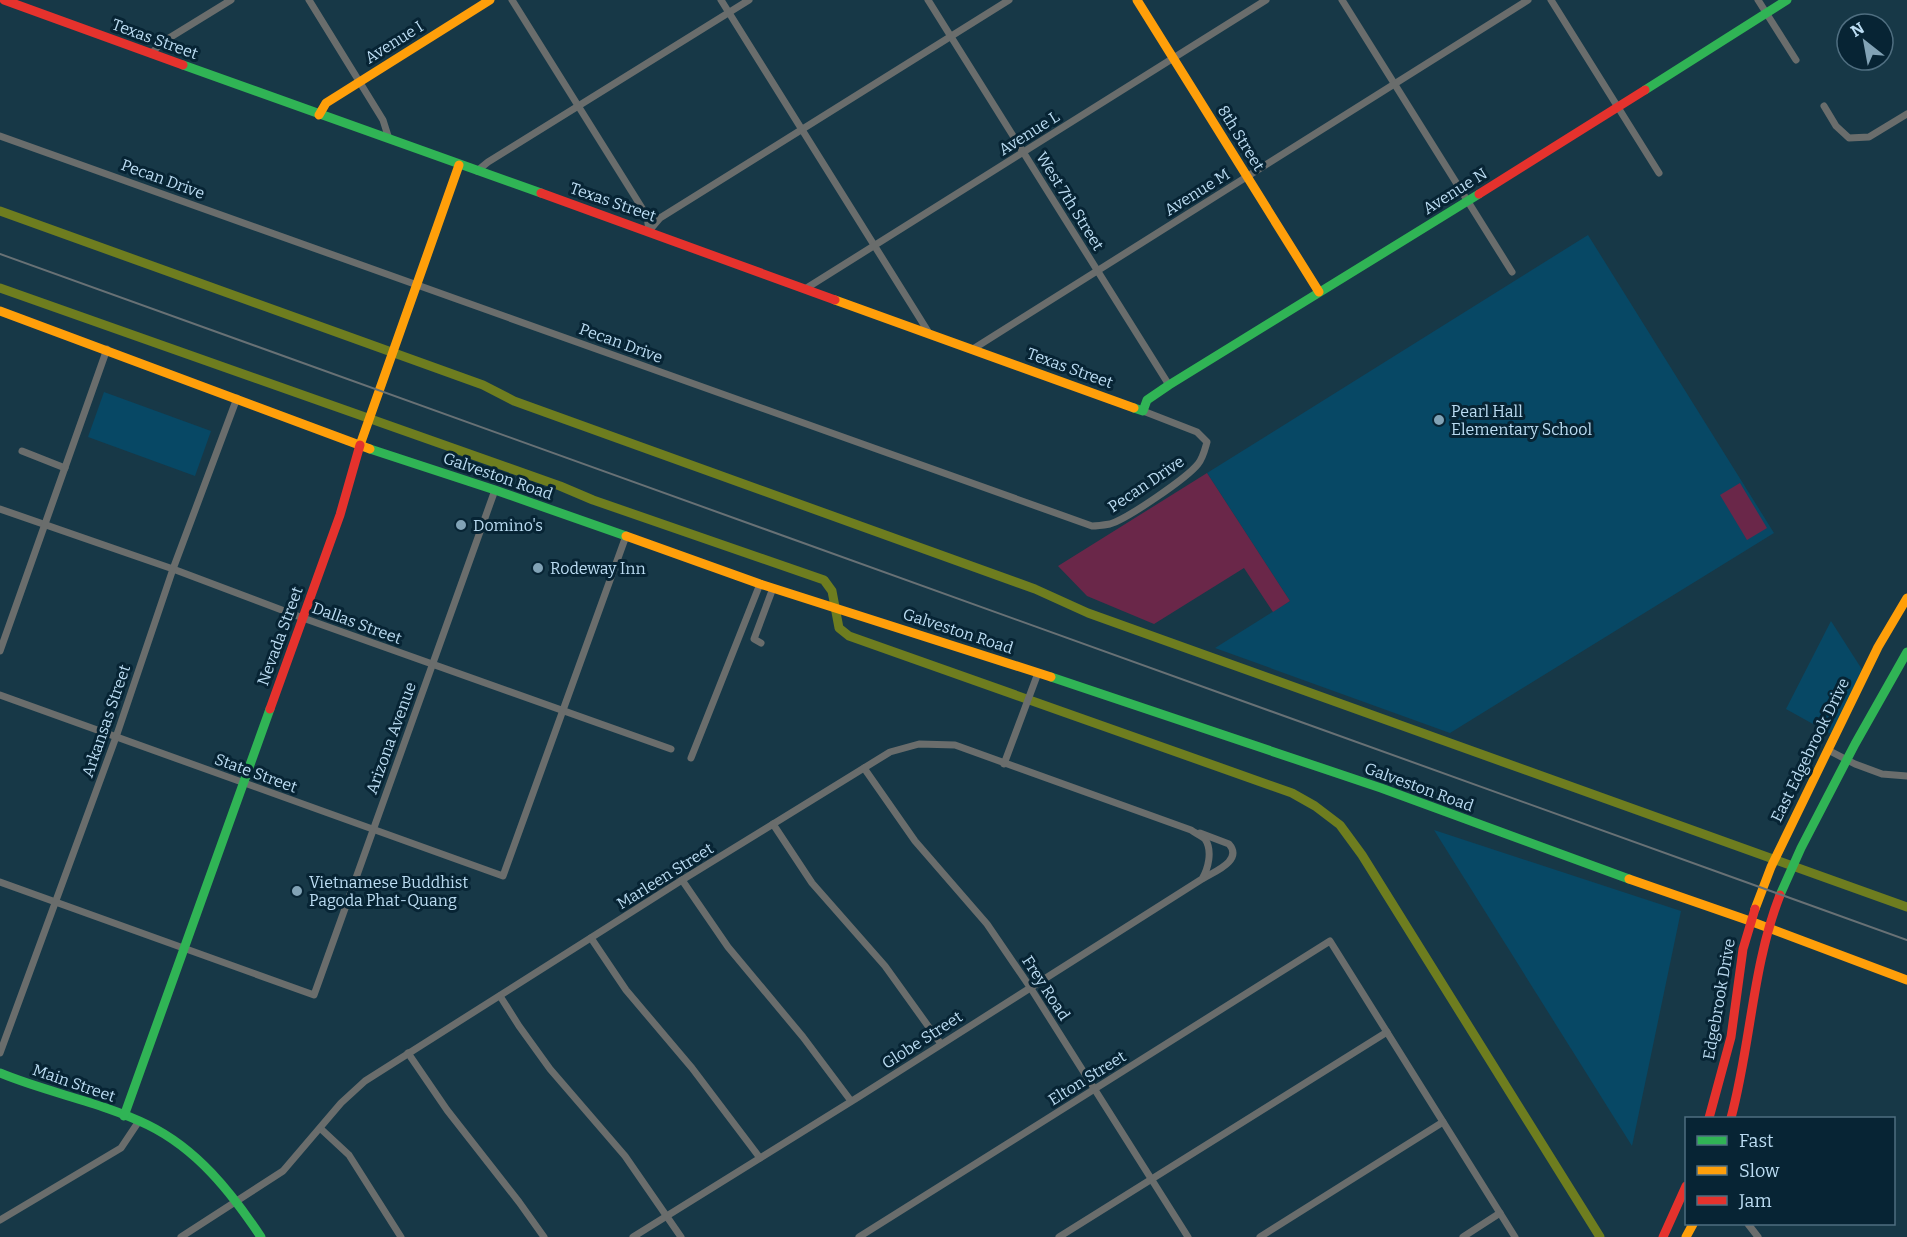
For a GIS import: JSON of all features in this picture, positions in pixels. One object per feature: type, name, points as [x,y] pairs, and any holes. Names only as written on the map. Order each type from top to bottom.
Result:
[{"type":"street","name":"Texas Street","points":[[4,0],[319,115],[650,231],[805,290],[1143,411],[1197,432],[1207,442]]},
{"type":"street","points":[[152,54],[162,42],[231,0]]},
{"type":"street","points":[[309,0],[383,120],[389,139]]},
{"type":"street","name":"Avenue I","points":[[319,115],[326,103],[490,0]]},
{"type":"street","points":[[512,0],[647,216],[650,231]]},
{"type":"street","points":[[721,0],[929,333]]},
{"type":"street","points":[[477,171],[749,0]]},
{"type":"street","name":"West 7th Street","points":[[928,0],[1170,386]]},
{"type":"street","points":[[650,231],[660,218],[1009,0]]},
{"type":"street","name":"8th Street","points":[[1137,0],[1319,292]]},
{"type":"street","name":"Avenue L","points":[[805,290],[1266,0]]},
{"type":"street","points":[[1342,0],[1512,272]]},
{"type":"street","name":"Avenue M","points":[[973,349],[1528,0]]},
{"type":"street","points":[[1551,0],[1659,173]]},
{"type":"street","points":[[1758,0],[1796,60]]},
{"type":"street","name":"Avenue N","points":[[1143,411],[1147,400],[1787,0]]},
{"type":"street","points":[[1824,106],[1836,126],[1849,138],[1869,137],[1907,114]]},
{"type":"street","name":"Pecan Drive","points":[[0,136],[1092,526],[1112,523],[1144,505],[1184,477],[1198,464],[1207,442]]},
{"type":"street","name":"Nevada Street","points":[[124,1116],[351,482],[364,429],[459,165]]},
{"type":"street","name":"Galveston Road","points":[[0,310],[360,446],[495,490],[813,602],[1038,672],[1359,780],[1578,862],[1768,927],[1907,980]]},
{"type":"street","points":[[0,651],[107,350]]},
{"type":"street","name":"Arkansas Street","points":[[0,1053],[116,737],[173,569],[237,398]]},
{"type":"street","points":[[22,451],[65,468]]},
{"type":"street","name":"Arizona Avenue","points":[[185,948],[314,995],[495,490]]},
{"type":"street","name":"Dallas Street","points":[[0,510],[173,569],[303,618],[671,749]]},
{"type":"street","points":[[564,711],[626,536]]},
{"type":"street","points":[[691,758],[760,584]]},
{"type":"street","points":[[761,643],[754,639],[773,588]]},
{"type":"street","name":"East Edgebrook Drive","points":[[1750,921],[1777,854],[1878,647],[1907,598]]},
{"type":"street","points":[[1768,927],[1796,859],[1881,693],[1907,652]]},
{"type":"street","points":[[1004,764],[1038,672]]},
{"type":"street","name":"State Street","points":[[0,695],[503,876],[564,711]]},
{"type":"street","name":"Marleen Street","points":[[182,1237],[283,1171],[341,1103],[365,1081],[682,880],[890,752],[919,744],[955,745],[1229,844],[1234,855],[1231,860],[1202,879]]},
{"type":"street","points":[[1828,750],[1882,774],[1907,776]]},
{"type":"street","name":"Frey Road","points":[[864,768],[915,840],[987,924],[1030,987],[1188,1237]]},
{"type":"street","points":[[773,824],[812,883],[885,966],[941,1044]]},
{"type":"street","points":[[1191,830],[1205,840],[1209,855],[1208,869],[1202,879]]},
{"type":"street","name":"Globe Street","points":[[633,1237],[1202,879]]},
{"type":"street","points":[[682,880],[728,947],[803,1037],[851,1101]]},
{"type":"street","points":[[0,882],[185,948]]},
{"type":"street","name":"Edgebrook Drive","points":[[1710,1117],[1731,1037],[1743,950],[1750,921]]},
{"type":"street","name":"Edgebrook Drive","points":[[1731,1117],[1748,1046],[1761,955],[1768,927]]},
{"type":"street","points":[[591,938],[626,990],[692,1068],[760,1158]]},
{"type":"street","name":"Elton Street","points":[[859,1237],[1330,941],[1387,1032]]},
{"type":"street","points":[[500,996],[550,1069],[625,1156],[668,1215],[681,1237]]},
{"type":"street","points":[[1059,1237],[1387,1032],[1515,1237]]},
{"type":"street","points":[[408,1053],[447,1110],[544,1237]]},
{"type":"street","points":[[1723,1065],[1742,1071]]},
{"type":"street","name":"Main Street","points":[[0,1073],[138,1121],[162,1133],[194,1155],[238,1201],[261,1237]]},
{"type":"street","points":[[0,1220],[121,1148],[138,1121]]},
{"type":"street","points":[[1260,1237],[1443,1122]]},
{"type":"street","points":[[321,1129],[350,1155],[401,1237]]},
{"type":"street","points":[[1663,1237],[1685,1188]]},
{"type":"street","points":[[1463,1237],[1500,1213]]},
{"type":"street","points":[[1749,1225],[1758,1237]]},
{"type":"shaded area","points":[[1588,235],[1774,533],[1450,733],[1215,648],[1290,601],[1207,473]]},
{"type":"shaded area","points":[[104,392],[211,431],[195,476],[88,437]]},
{"type":"shaded area","points":[[1207,473],[1290,601],[1273,612],[1244,568],[1154,624],[1087,596],[1058,566]]},
{"type":"shaded area","points":[[1740,483],[1767,528],[1747,540],[1720,495]]},
{"type":"shaded area","points":[[1831,621],[1863,671],[1831,734],[1786,709]]},
{"type":"shaded area","points":[[1434,830],[1681,911],[1632,1146]]},
{"type":"waterway","points":[[0,211],[483,385],[514,401],[1035,589],[1088,613],[1907,907]]},
{"type":"waterway","points":[[0,288],[824,580],[832,591],[839,628],[849,636],[1292,793],[1315,806],[1340,825],[1362,855],[1600,1237]]},
{"type":"railway","points":[[0,254],[1907,940]]},
{"type":"traffic: fast","points":[[1645,90],[1787,0]]},
{"type":"traffic: fast","points":[[183,65],[541,193]]},
{"type":"traffic: fast","points":[[1134,408],[1143,411],[1147,400],[1169,385],[1479,194]]},
{"type":"traffic: fast","points":[[370,449],[626,536]]},
{"type":"traffic: fast","points":[[1780,895],[1801,848],[1855,744],[1907,652]]},
{"type":"traffic: fast","points":[[1051,677],[1381,788],[1629,879]]},
{"type":"traffic: fast","points":[[124,1116],[270,709]]},
{"type":"traffic: fast","points":[[0,1073],[112,1110],[166,1135],[212,1173],[261,1237]]},
{"type":"traffic: slow","points":[[319,115],[326,103],[490,0]]},
{"type":"traffic: slow","points":[[1137,0],[1319,292]]},
{"type":"traffic: slow","points":[[360,445],[459,165]]},
{"type":"traffic: slow","points":[[835,300],[1134,408]]},
{"type":"traffic: slow","points":[[0,311],[370,449]]},
{"type":"traffic: slow","points":[[626,536],[760,584],[1051,677]]},
{"type":"traffic: slow","points":[[1755,909],[1771,867],[1878,647],[1907,598]]},
{"type":"traffic: slow","points":[[1629,879],[1750,921],[1907,980]]},
{"type":"traffic: slow","points":[[1686,1237],[1692,1225]]},
{"type":"traffic: jam","points":[[4,0],[183,65]]},
{"type":"traffic: jam","points":[[1479,194],[1645,90]]},
{"type":"traffic: jam","points":[[541,193],[835,300]]},
{"type":"traffic: jam","points":[[270,709],[340,515],[360,445]]},
{"type":"traffic: jam","points":[[1731,1117],[1763,950],[1780,895]]},
{"type":"traffic: jam","points":[[1709,1117],[1731,1037],[1743,949],[1755,909]]},
{"type":"traffic: jam","points":[[1663,1237],[1685,1188]]},
{"type":"place","name":"Pearl Hall Elementary School","points":[[1439,420]]},
{"type":"place","name":"Domino's","points":[[461,525]]},
{"type":"place","name":"Rodeway Inn","points":[[538,568]]},
{"type":"place","name":"Vietnamese Buddhist Pagoda Phat-Quang","points":[[297,891]]}]
